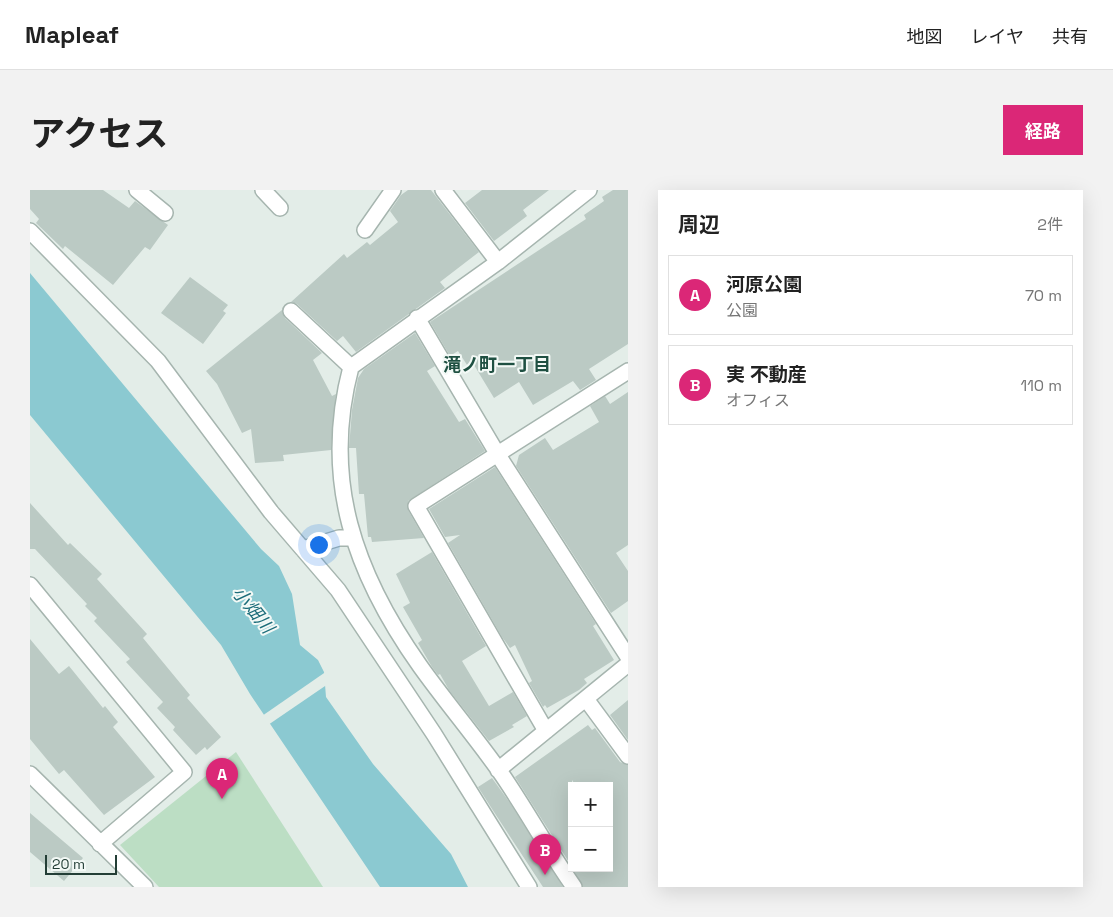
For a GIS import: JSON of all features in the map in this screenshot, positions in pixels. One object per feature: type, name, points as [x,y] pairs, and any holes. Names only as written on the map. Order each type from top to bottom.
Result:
[{"type":"street","points":[[137,190],[165,213]]},
{"type":"street","points":[[263,190],[280,208]]},
{"type":"street","points":[[366,230],[393,190]]},
{"type":"street","points":[[443,190],[498,262]]},
{"type":"street","points":[[574,887],[498,770],[420,666],[377,596],[352,538],[343,487],[340,450],[344,394],[351,367],[417,318],[498,262],[590,190]]},
{"type":"street","points":[[30,231],[158,361],[271,512],[352,610],[434,734],[529,887]]},
{"type":"street","points":[[291,311],[351,367]]},
{"type":"street","points":[[417,318],[498,455],[628,657]]},
{"type":"street","points":[[546,731],[416,506],[628,371]]},
{"type":"street","points":[[303,549],[339,538],[352,538]]},
{"type":"street","points":[[30,585],[184,772],[100,844]]},
{"type":"street","points":[[498,770],[628,664]]},
{"type":"street","points":[[586,699],[628,756]]},
{"type":"street","points":[[30,774],[145,887]]},
{"type":"green space","points":[[236,752],[323,887],[159,887],[120,845]]},
{"type":"water","name":"小畑川","points":[[30,273],[261,549],[279,566],[292,594],[300,645],[318,660],[324,672],[326,697],[373,764],[451,854],[468,887],[380,887],[250,694],[221,645],[30,415]]},
{"type":"pier","points":[[327,671],[328,684],[268,725],[262,716]]},
{"type":"building","points":[[30,190],[103,190],[129,208],[135,201],[168,225],[150,250],[145,247],[113,285],[65,246],[63,249],[36,223],[39,219],[30,209]]},
{"type":"building","points":[[408,190],[431,190],[479,252],[440,282],[445,288],[356,352],[343,336],[337,341],[297,304],[291,302],[344,254],[347,258],[367,242],[370,245],[398,222],[390,211],[401,195]]},
{"type":"building","points":[[482,190],[549,190],[523,210],[527,216],[494,241],[465,203]]},
{"type":"building","points":[[613,190],[628,190],[628,344],[589,369],[596,380],[580,390],[573,381],[533,405],[519,382],[494,398],[474,365],[469,368],[458,351],[450,356],[430,322],[586,219],[584,215],[604,201],[602,197]]},
{"type":"building","points":[[190,277],[228,305],[223,311],[226,313],[203,344],[161,313]]},
{"type":"building","points":[[282,310],[285,318],[322,353],[313,360],[332,396],[336,394],[331,450],[283,455],[284,461],[255,463],[251,429],[242,433],[217,384],[206,371]]},
{"type":"building","points":[[415,333],[435,366],[427,371],[459,422],[465,419],[485,451],[408,501],[408,510],[424,538],[372,542],[371,537],[368,537],[364,494],[359,494],[356,448],[349,448],[352,410],[358,378],[364,369]]},
{"type":"building","points":[[628,392],[628,545],[616,553],[628,571],[628,601],[611,613],[516,466],[519,455],[545,438],[553,450],[599,422],[590,406],[605,396],[610,404]]},
{"type":"building","points":[[495,467],[596,624],[593,626],[614,660],[584,679],[587,683],[579,690],[547,708],[545,705],[543,707],[529,683],[532,681],[515,645],[510,648],[502,637],[448,543],[460,535],[445,537],[429,509]]},
{"type":"building","points":[[30,503],[68,545],[70,543],[102,574],[97,579],[147,634],[143,638],[190,695],[187,698],[221,737],[207,750],[205,747],[196,755],[173,730],[175,727],[157,708],[163,702],[126,662],[130,659],[94,621],[97,618],[85,606],[87,604],[35,549],[30,549]]},
{"type":"building","points":[[432,552],[486,646],[462,661],[489,706],[513,692],[527,716],[512,725],[514,727],[489,741],[449,690],[440,674],[438,675],[432,667],[418,643],[422,640],[403,607],[410,603],[396,574]]},
{"type":"building","points":[[30,639],[59,674],[69,666],[103,708],[105,706],[118,722],[113,727],[155,777],[104,815],[64,770],[59,774],[30,739]]},
{"type":"building","points":[[628,700],[628,740],[610,715]]},
{"type":"building","points":[[588,725],[592,730],[595,728],[620,762],[628,765],[628,887],[583,887],[574,872],[613,872],[613,782],[573,782],[572,780],[572,782],[568,782],[568,861],[515,777]]},
{"type":"building","points":[[492,778],[563,887],[543,887],[494,812],[478,787]]},
{"type":"building","points":[[30,813],[83,858],[64,881],[30,852]]},
{"type":"place","name":"河原公園","points":[[222,799]]},
{"type":"place","name":"実 不動産","points":[[545,875]]},
{"type":"district","name":"滝ノ町一丁目","points":[[497,365]]}]
